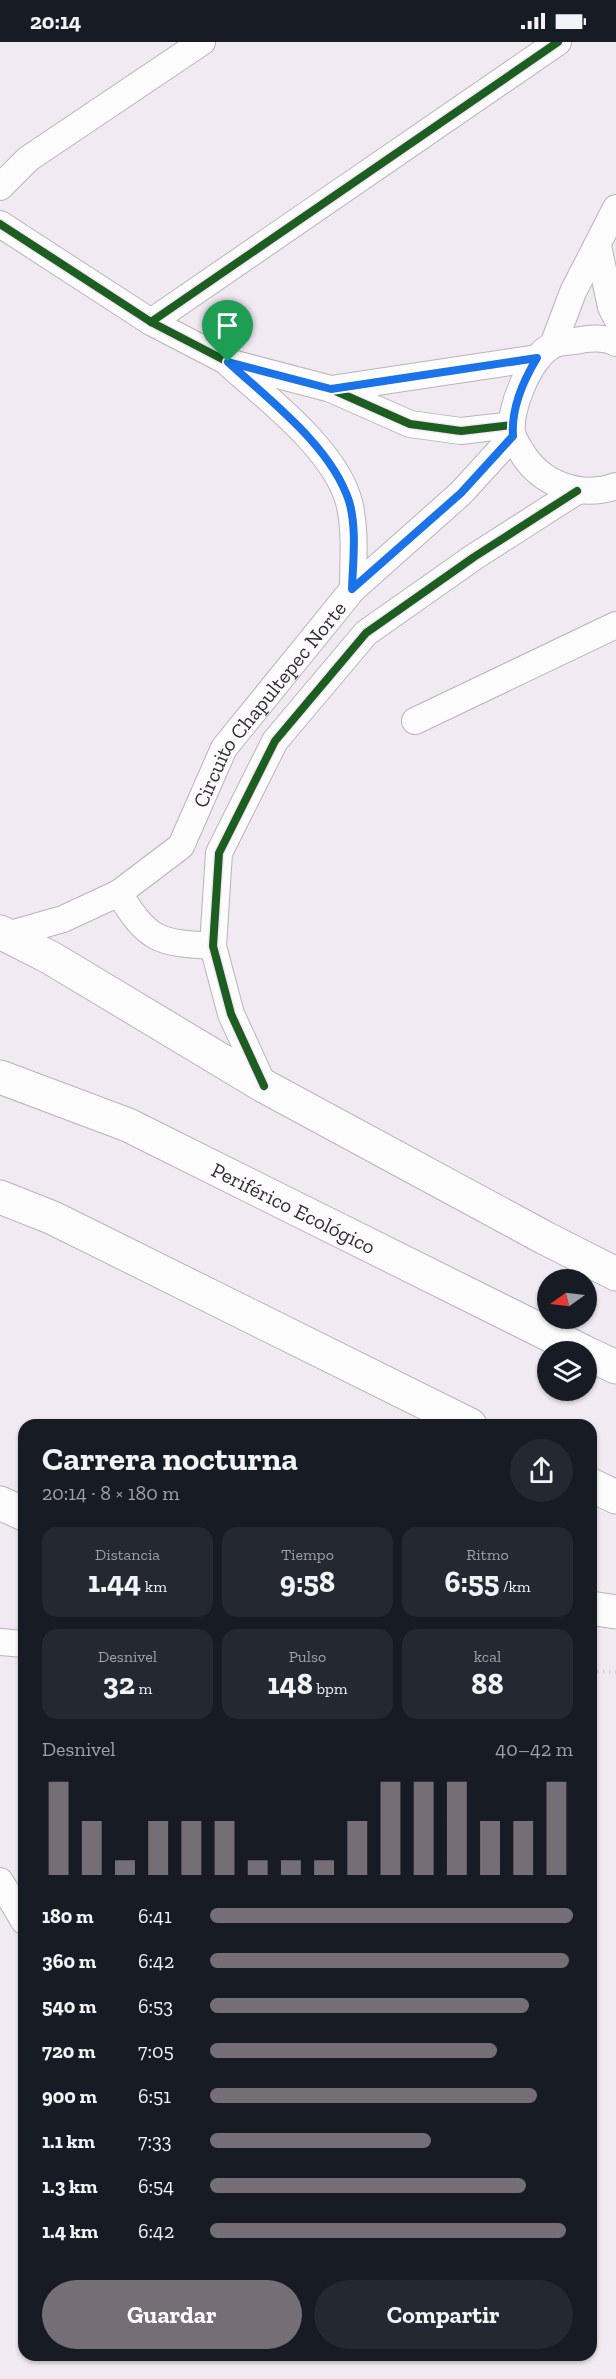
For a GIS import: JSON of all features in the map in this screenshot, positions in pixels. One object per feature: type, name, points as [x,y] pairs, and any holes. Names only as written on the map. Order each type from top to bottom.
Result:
[{"type":"highway","points":[[4,933],[51,958],[264,1086],[616,1275]]},
{"type":"highway","name":"Periférico Ecológico","points":[[0,1077],[128,1125],[563,1341]]},
{"type":"highway","points":[[0,1197],[52,1218],[459,1419]]},
{"type":"highway","name":"Periférico Ecológico","points":[[597,1358],[616,1367]]},
{"type":"highway","points":[[597,1488],[616,1497]]},
{"type":"highway","points":[[0,1503],[18,1511]]},
{"type":"highway","points":[[597,1609],[616,1611]]},
{"type":"street","points":[[0,187],[28,159],[202,42]]},
{"type":"street","points":[[152,322],[558,42]]},
{"type":"street","points":[[616,208],[545,351],[522,382],[512,430],[524,455],[537,472],[556,484],[577,491],[603,491],[616,486]]},
{"type":"street","points":[[0,224],[152,322],[228,362],[331,389],[410,424],[461,431],[512,430]]},
{"type":"street","points":[[598,246],[611,307],[616,316]]},
{"type":"street","points":[[331,389],[545,351],[580,340],[609,339],[616,343]]},
{"type":"street","points":[[228,362],[308,436],[337,475],[349,501],[352,522],[352,589]]},
{"type":"street","name":"Circuito Chapultepec Norte","points":[[4,933],[63,919],[119,893],[181,846],[224,748],[352,589],[461,493],[512,430]]},
{"type":"street","name":"Circuito Chapultepec Norte","points":[[264,1086],[231,1014],[213,946],[219,853],[275,741],[366,633],[474,557],[577,491]]},
{"type":"street","points":[[415,720],[616,625]]},
{"type":"street","points":[[119,893],[133,917],[151,935],[177,944],[213,946]]},
{"type":"street","points":[[0,1642],[18,1644]]},
{"type":"street","points":[[0,1881],[18,1911]]},
{"type":"path","points":[[597,1671],[616,1672]]},
{"type":"cycle path","points":[[151,322],[558,42]]},
{"type":"cycle path","points":[[0,224],[151,322],[228,362],[331,389],[410,424],[461,431],[512,425]]},
{"type":"cycle path","points":[[264,1086],[231,1014],[213,946],[219,853],[275,741],[366,633],[474,557],[577,491]]},
{"type":"route","points":[[537,358],[522,382],[512,425],[513,436],[461,493],[352,589],[353,532],[349,501],[337,475],[308,436],[228,362],[331,389],[537,358]]}]
